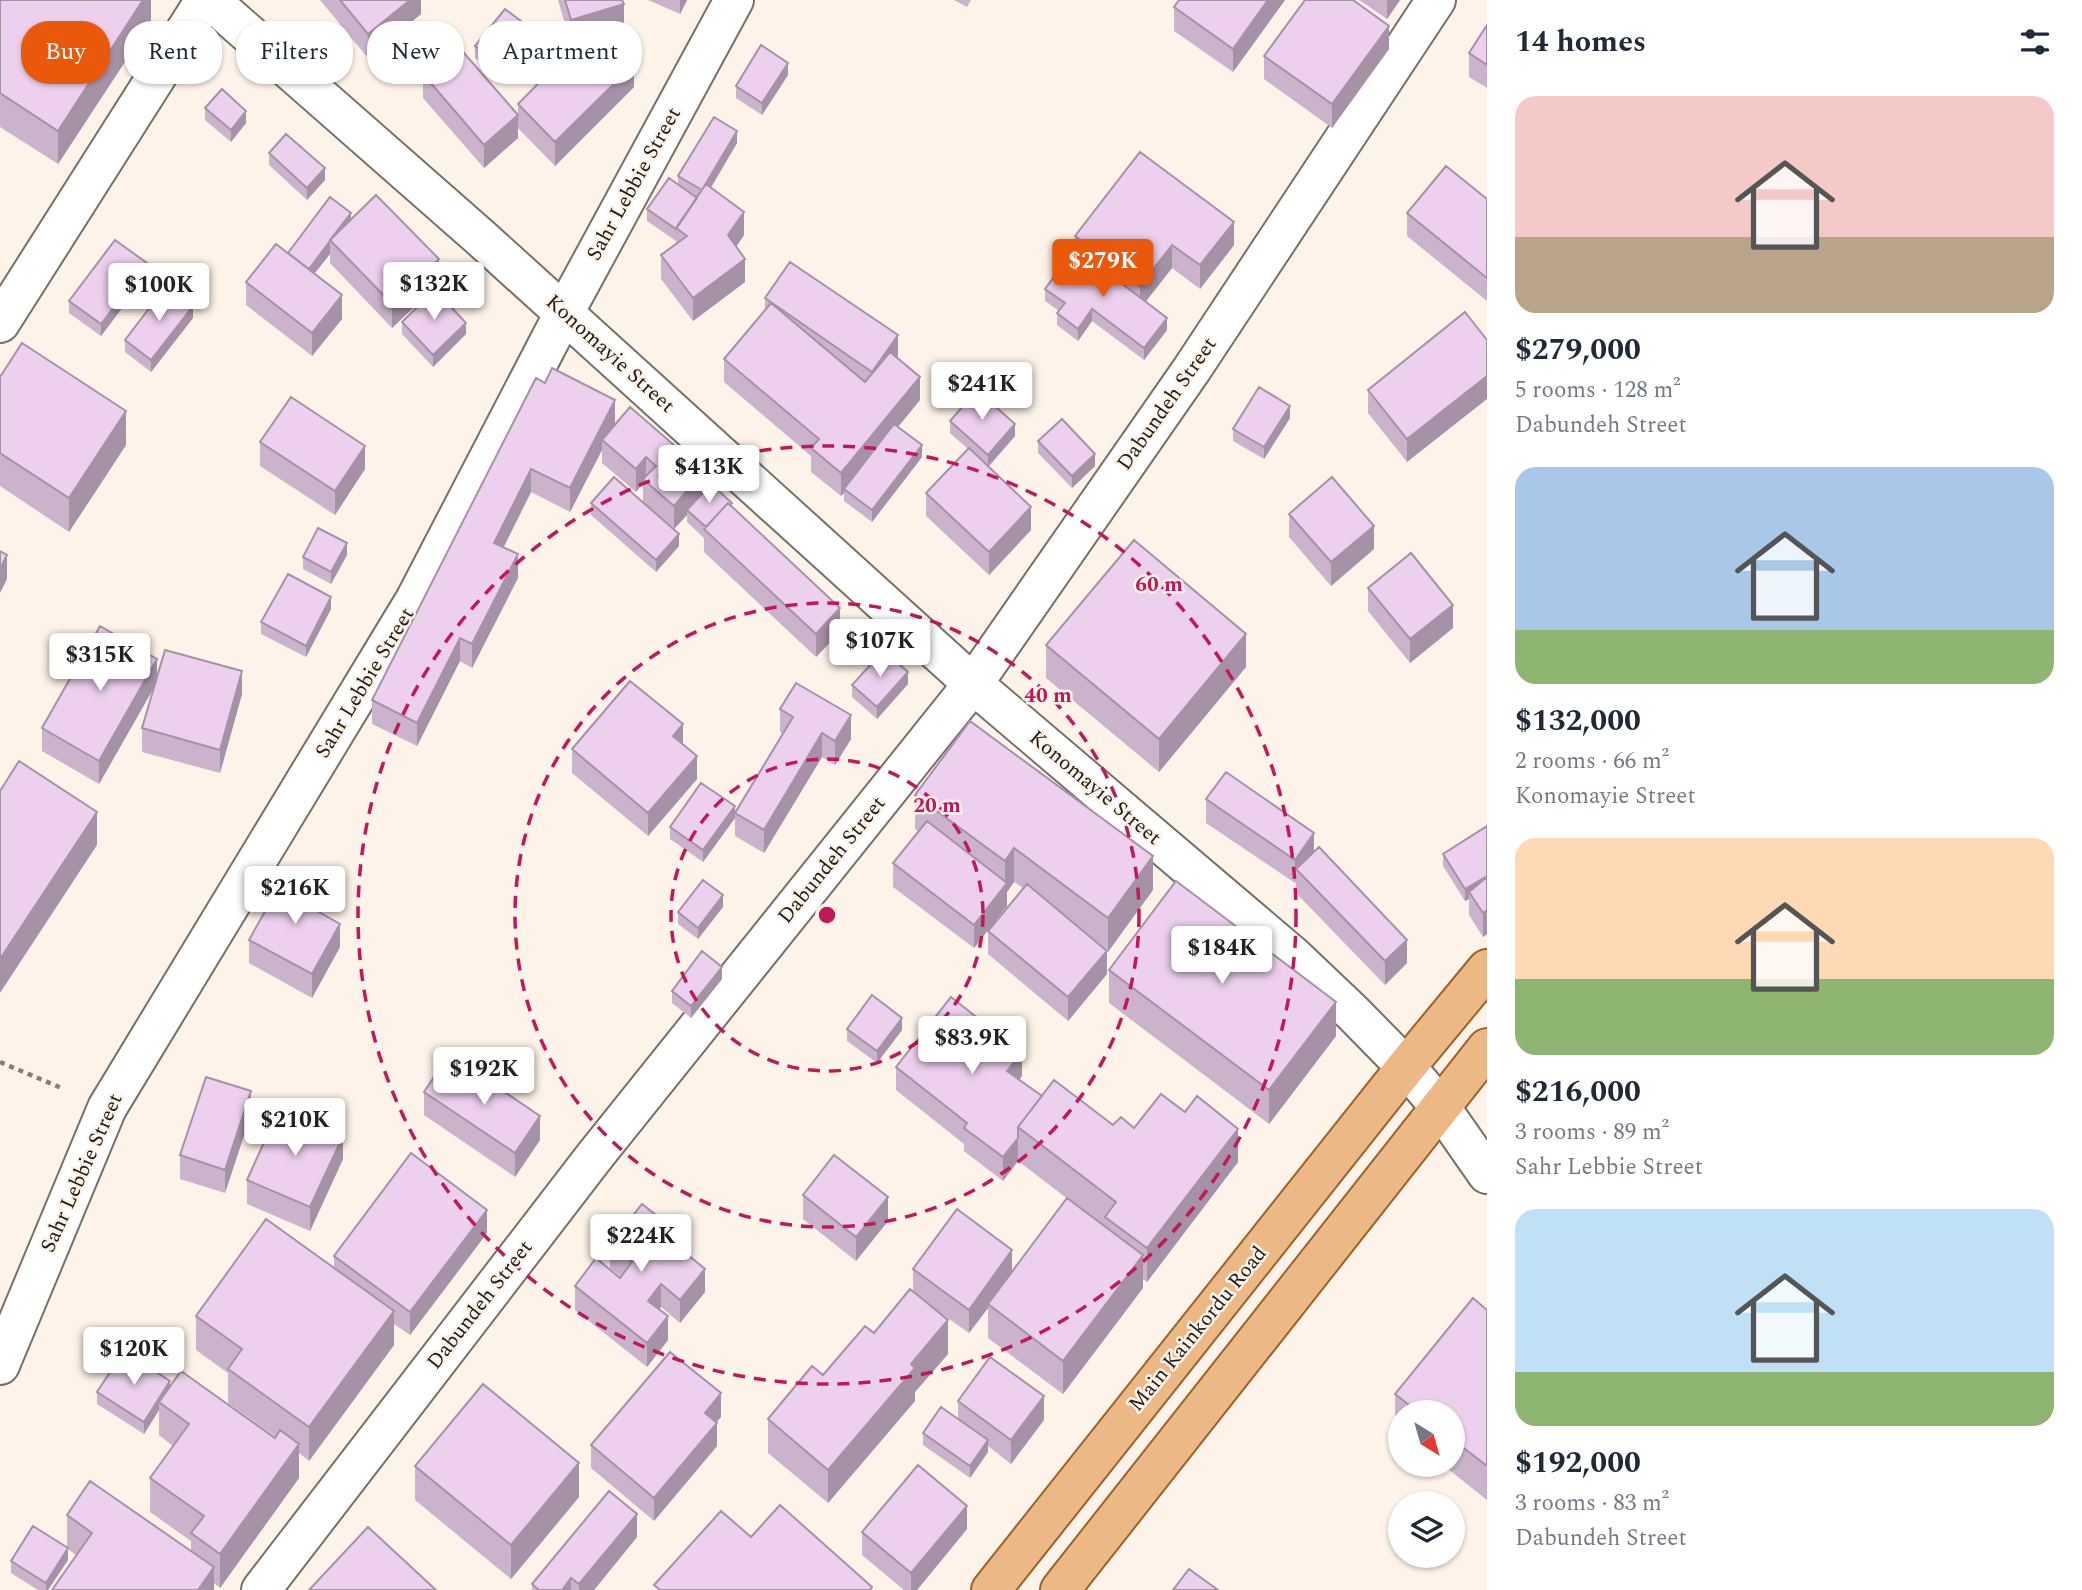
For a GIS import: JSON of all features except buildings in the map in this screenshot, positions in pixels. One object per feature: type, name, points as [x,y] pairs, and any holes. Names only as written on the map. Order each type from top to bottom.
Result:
[{"type":"main road","name":"Main Kainkordu Road","points":[[991,1590],[1406,1067],[1487,969]]},
{"type":"main road","points":[[1060,1590],[1487,1048]]},
{"type":"street","name":"Konomayie Street","points":[[208,0],[471,228],[973,684],[1293,956],[1406,1067],[1441,1108],[1487,1174]]},
{"type":"street","points":[[0,323],[208,0]]},
{"type":"street","name":"Sahr Lebbie Street","points":[[0,1365],[107,1108],[415,600],[564,313],[734,0]]},
{"type":"street","name":"Dabundeh Street","points":[[261,1590],[594,1157],[973,684],[1192,369],[1436,0]]},
{"type":"path","points":[[0,1062],[107,1108]]}]
